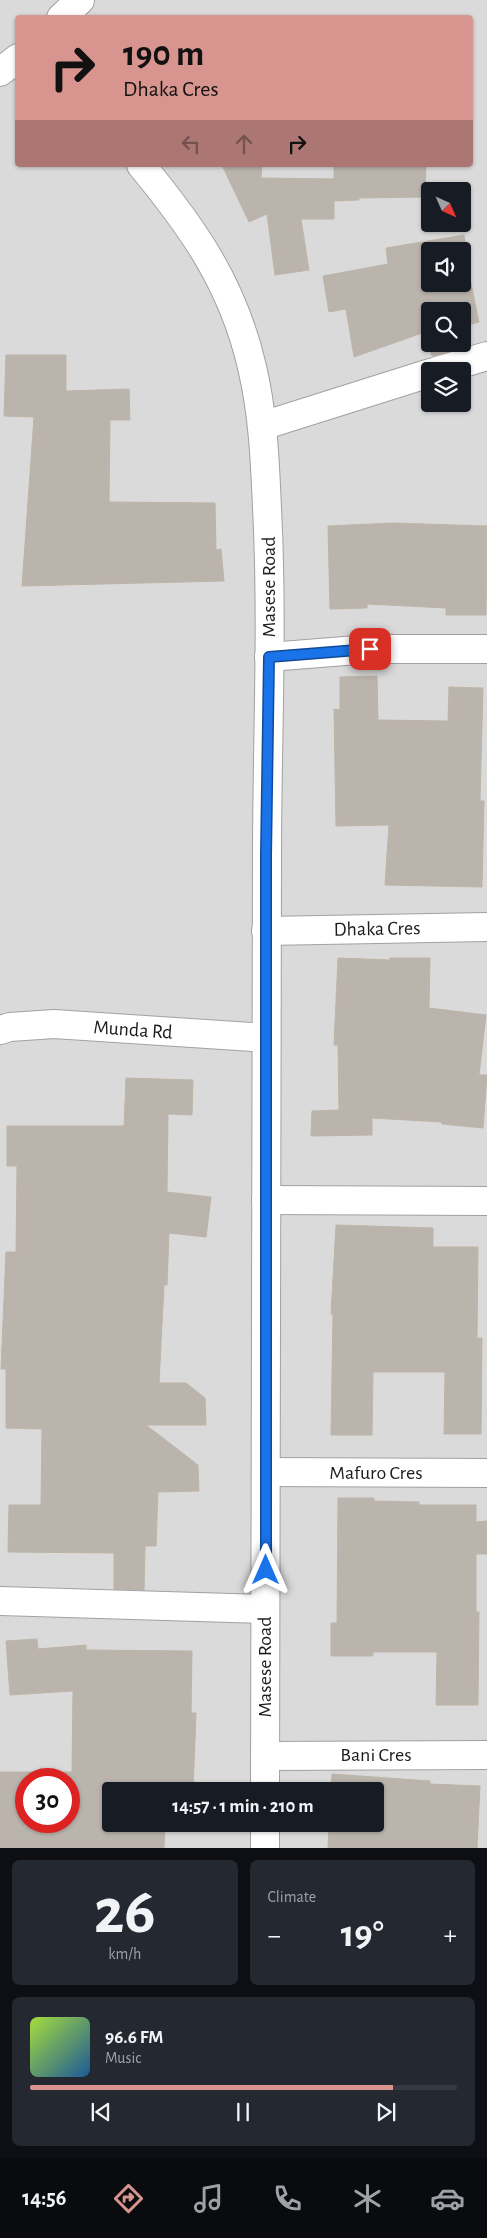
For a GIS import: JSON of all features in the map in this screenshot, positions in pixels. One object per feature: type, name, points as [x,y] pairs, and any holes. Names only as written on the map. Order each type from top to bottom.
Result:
[{"type":"street","points":[[64,15],[80,0]]},
{"type":"street","points":[[0,72],[15,60]]},
{"type":"street","name":"Masese Road","points":[[143,167],[175,206],[216,269],[234,310],[252,367],[262,426],[270,570],[266,931],[265,1782]]},
{"type":"street","points":[[467,362],[487,356]]},
{"type":"street","points":[[262,426],[421,376]]},
{"type":"street","points":[[269,657],[370,649],[487,649]]},
{"type":"street","name":"Dhaka Cres","points":[[266,931],[487,927]]},
{"type":"street","name":"Munda Rd","points":[[0,1030],[10,1027],[54,1024],[266,1038]]},
{"type":"street","points":[[266,1200],[487,1201]]},
{"type":"street","name":"Mafuro Cres","points":[[266,1472],[487,1473]]},
{"type":"street","points":[[0,1601],[266,1609]]},
{"type":"street","name":"Bani Cres","points":[[265,1756],[487,1755]]},
{"type":"street","points":[[265,1832],[265,1848]]},
{"type":"shaded area","points":[[0,0],[487,0],[487,1848],[0,1848]]},
{"type":"building","points":[[223,167],[262,167],[261,178],[334,179],[334,167],[426,167],[425,182],[421,182],[421,197],[359,198],[359,200],[334,201],[334,219],[301,219],[309,270],[275,275],[267,214],[249,222]]},
{"type":"building","points":[[464,235],[465,242],[422,242]]},
{"type":"building","points":[[421,242],[421,292],[471,292],[471,283],[479,322],[471,324],[471,302],[421,302],[421,333],[354,357],[346,309],[329,312],[323,276],[388,264],[386,248]]},
{"type":"building","points":[[431,352],[446,352],[432,356]]},
{"type":"building","points":[[6,355],[66,355],[66,391],[129,389],[130,420],[110,420],[109,502],[215,503],[216,550],[221,549],[224,581],[22,586],[34,417],[4,416]]},
{"type":"building","points":[[393,523],[487,526],[486,615],[446,615],[446,608],[367,604],[367,608],[330,609],[328,526]]},
{"type":"building","points":[[377,676],[378,720],[448,721],[449,687],[483,688],[480,801],[484,801],[482,887],[385,885],[389,825],[336,826],[334,709],[340,710],[340,677]]},
{"type":"building","points":[[338,958],[390,960],[390,958],[430,958],[429,1008],[486,1015],[479,1075],[487,1075],[483,1128],[442,1124],[442,1122],[372,1118],[372,1135],[311,1136],[312,1111],[339,1110],[338,1045],[334,1045]]},
{"type":"building","points":[[126,1078],[193,1080],[192,1115],[168,1114],[167,1192],[211,1197],[206,1237],[169,1233],[167,1285],[164,1285],[159,1383],[186,1383],[205,1398],[206,1425],[146,1425],[198,1465],[199,1491],[158,1492],[156,1546],[145,1546],[144,1590],[114,1589],[114,1553],[8,1552],[9,1505],[41,1505],[42,1429],[6,1428],[6,1369],[1,1369],[6,1252],[16,1252],[17,1166],[7,1166],[7,1126],[124,1126]]},
{"type":"building","points":[[336,1225],[433,1228],[433,1247],[478,1247],[477,1338],[482,1338],[481,1434],[444,1434],[445,1372],[373,1372],[372,1435],[331,1435],[333,1314],[331,1314]]},
{"type":"building","points":[[338,1498],[374,1498],[374,1501],[419,1502],[419,1505],[476,1505],[476,1522],[487,1521],[487,1554],[476,1554],[476,1612],[479,1612],[478,1705],[436,1705],[437,1652],[373,1652],[373,1656],[331,1656],[331,1623],[337,1623]]},
{"type":"building","points":[[37,1639],[38,1649],[86,1645],[86,1650],[192,1651],[191,1713],[196,1713],[193,1782],[102,1782],[102,1832],[165,1832],[164,1848],[0,1848],[0,1772],[15,1772],[15,1833],[80,1833],[80,1768],[72,1768],[73,1691],[10,1695],[6,1641]]},
{"type":"building","points":[[332,1774],[430,1781],[430,1784],[480,1786],[477,1848],[328,1848],[329,1832],[384,1832],[384,1782],[332,1782]]},
{"type":"route","points":[[266,1570],[266,855],[269,657],[370,649]]}]
